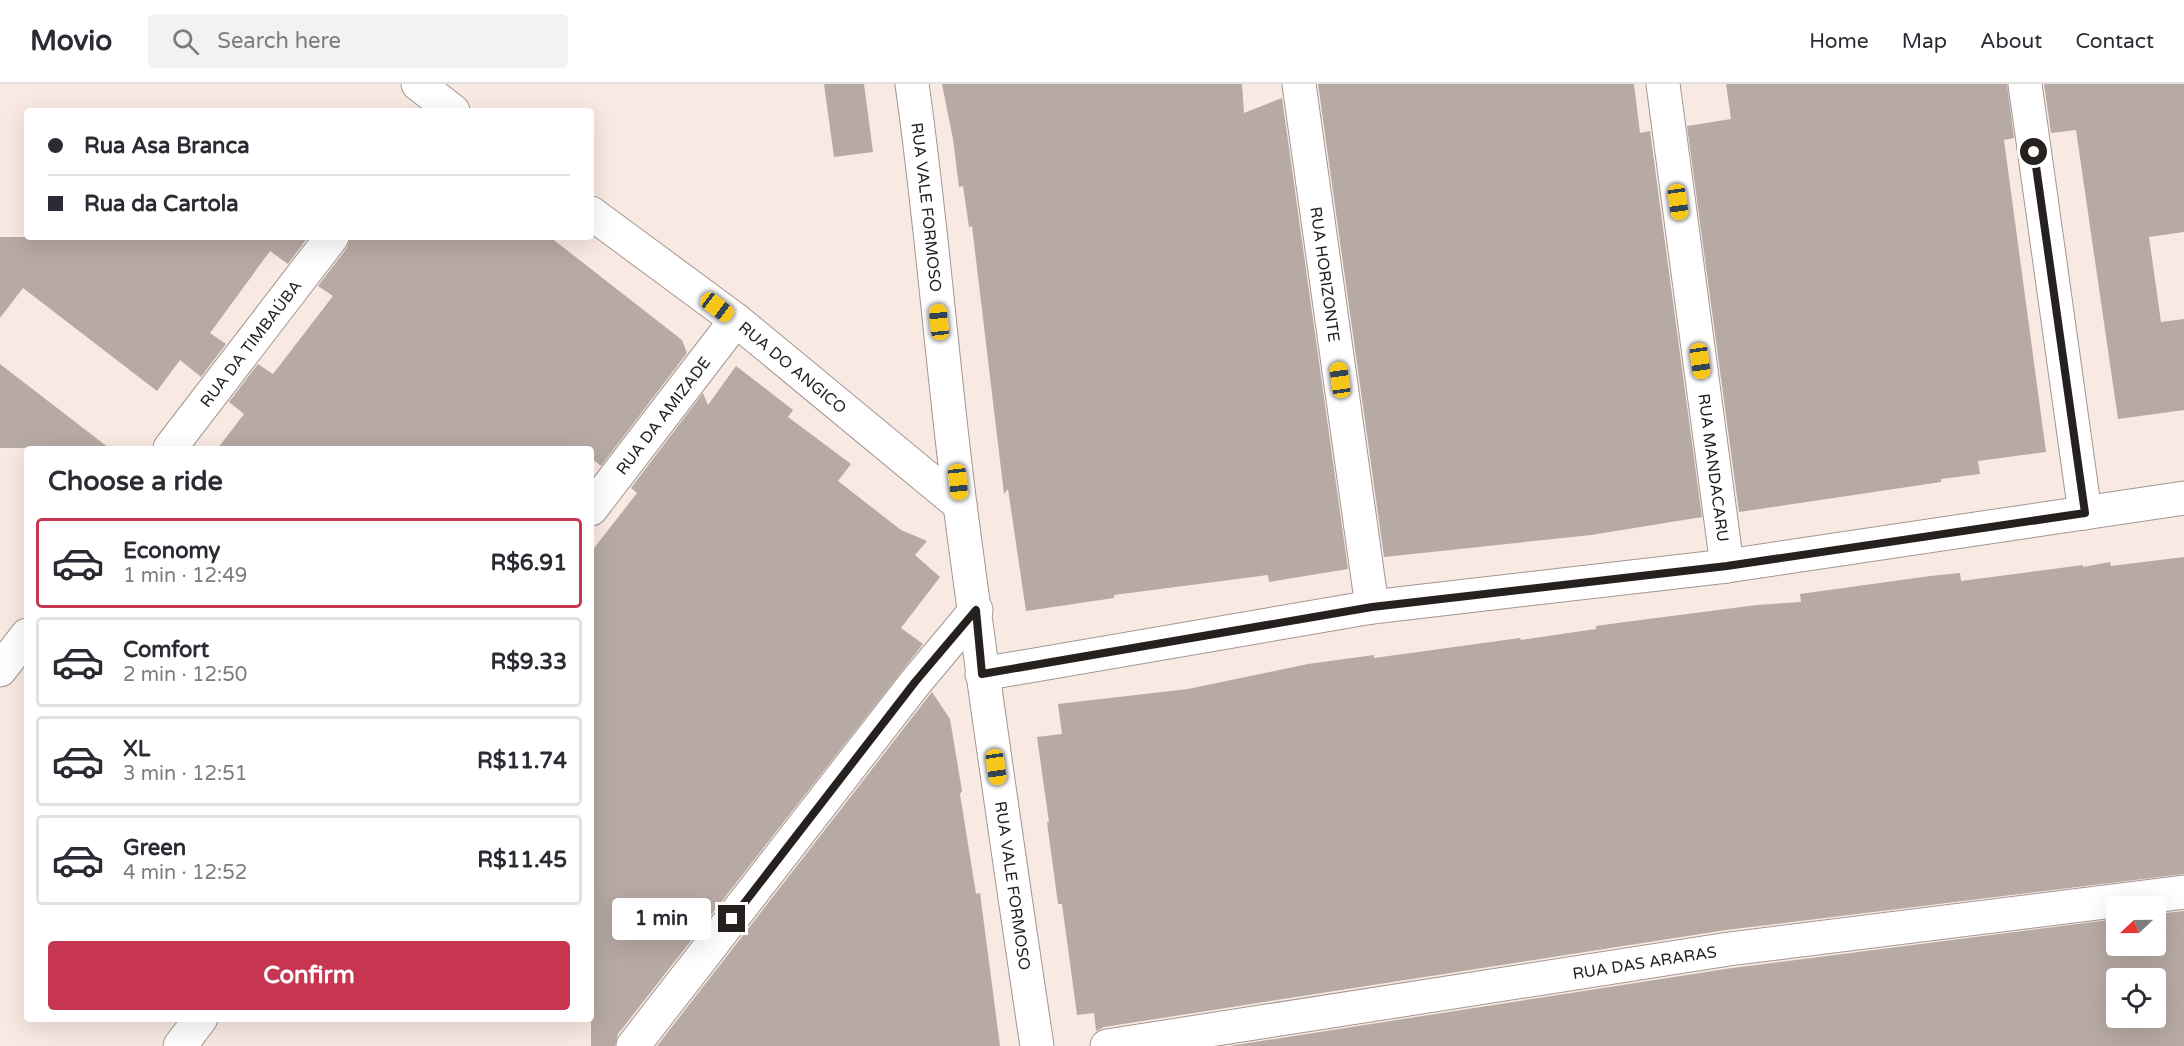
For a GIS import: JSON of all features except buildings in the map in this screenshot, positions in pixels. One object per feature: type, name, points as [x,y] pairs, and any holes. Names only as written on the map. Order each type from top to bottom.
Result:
[{"type":"street","name":"RUA VALE FORMOSO","points":[[912,84],[960,505],[976,610],[982,674],[1037,1046]]},
{"type":"street","name":"RUA HORIZONTE","points":[[1299,84],[1372,607]]},
{"type":"street","name":"RUA MANDACARU","points":[[1663,84],[1727,566]]},
{"type":"street","points":[[2025,84],[2085,513]]},
{"type":"street","name":"RUA DO ANGICO","points":[[594,215],[735,320],[960,505]]},
{"type":"street","name":"RUA DA TIMBAÚBA","points":[[172,446],[330,240]]},
{"type":"street","name":"RUA DA AMIZADE","points":[[594,505],[735,320]]},
{"type":"street","points":[[982,674],[1372,607],[1727,566],[2184,498]]},
{"type":"street","points":[[633,1046],[915,682],[976,610]]},
{"type":"street","points":[[0,670],[24,639]]},
{"type":"street","name":"RUA DAS ARARAS","points":[[1107,1046],[1729,949],[2184,892]]},
{"type":"street","points":[[180,1046],[198,1022]]},
{"type":"route","points":[[732,919],[915,682],[976,610],[982,674],[1372,607],[1727,566],[2085,513],[2034,152]]}]
